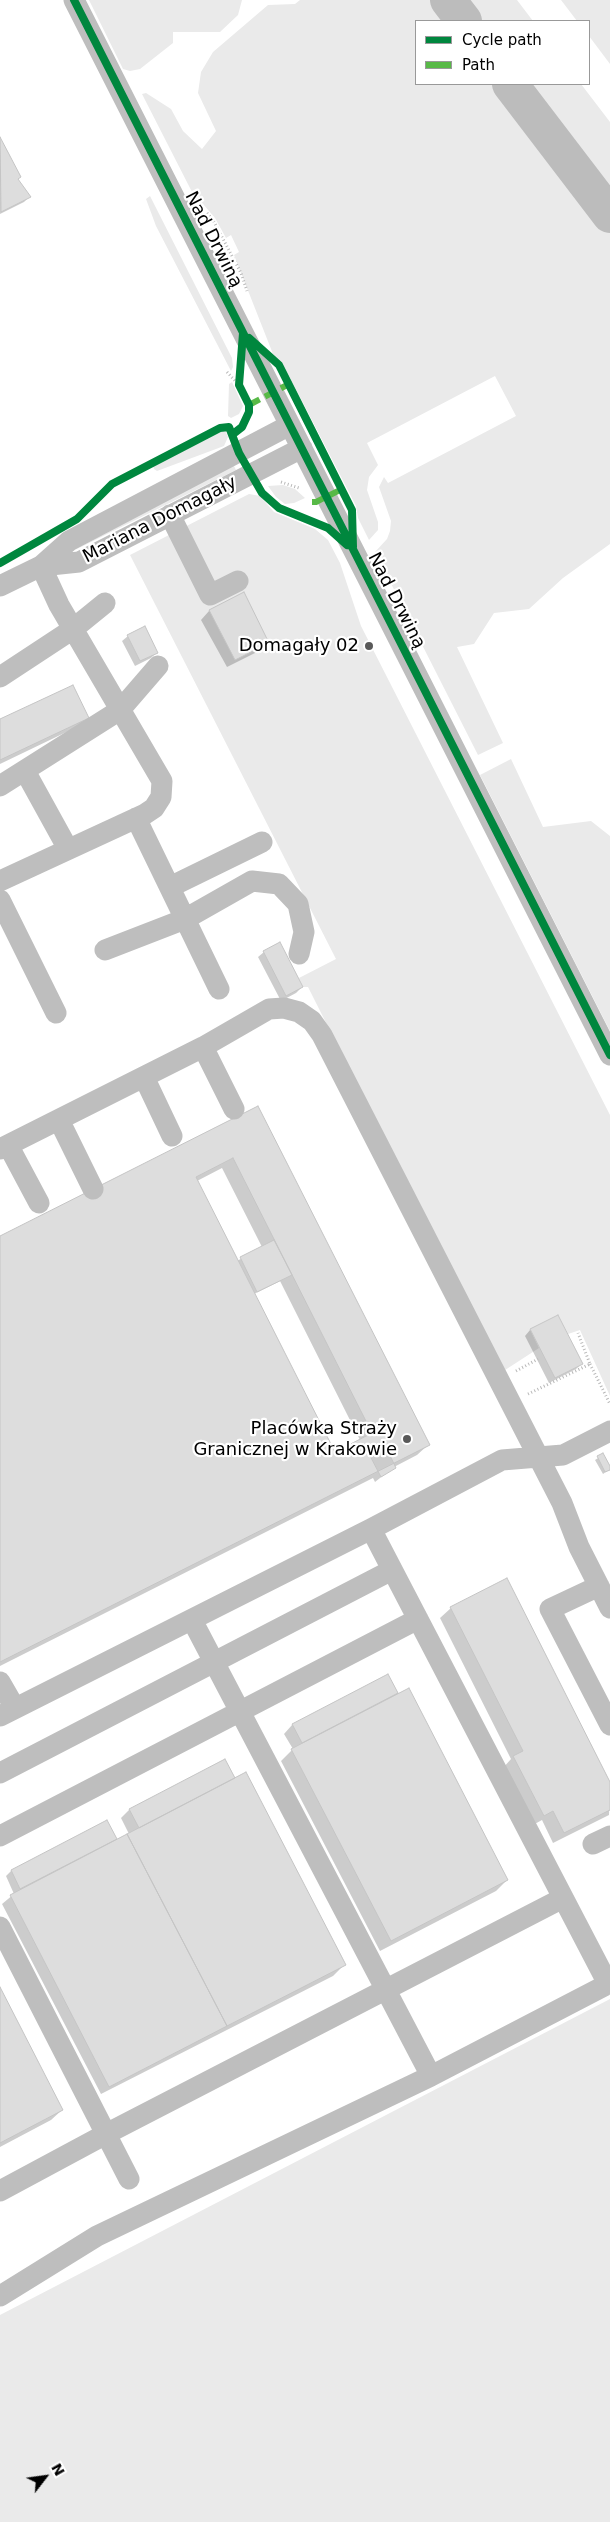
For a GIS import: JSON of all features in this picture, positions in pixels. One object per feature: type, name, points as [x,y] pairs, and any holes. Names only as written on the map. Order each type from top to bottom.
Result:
[{"type":"street","name":"Nad Drwiną","points":[[74,0],[610,1055]]},
{"type":"street","name":"Mariana Domagały","points":[[0,586],[40,566],[69,541],[290,426]]},
{"type":"street","name":"Mariana Domagały","points":[[40,566],[78,562],[302,448]]},
{"type":"street","points":[[170,515],[210,595],[238,581]]},
{"type":"street","points":[[0,881],[136,818],[154,808],[161,797],[162,781],[73,630],[40,566]]},
{"type":"street","points":[[0,678],[73,630],[105,603]]},
{"type":"street","points":[[0,786],[120,710],[158,666]]},
{"type":"street","points":[[25,770],[68,849]]},
{"type":"street","points":[[136,818],[219,989]]},
{"type":"street","points":[[170,887],[262,842]]},
{"type":"street","points":[[106,950],[185,919],[252,881],[279,884],[298,904],[304,932],[299,954]]},
{"type":"street","points":[[0,900],[56,1013]]},
{"type":"street","points":[[39,1203],[4,1147],[203,1047],[269,1009],[284,1008],[299,1012],[312,1021],[322,1034],[562,1503],[580,1547],[610,1608]]},
{"type":"street","points":[[203,1047],[234,1109]]},
{"type":"street","points":[[144,1077],[172,1136]]},
{"type":"street","points":[[59,1120],[93,1189]]},
{"type":"street","points":[[0,1682],[8,1712],[371,1530],[502,1460],[563,1455],[610,1431]]},
{"type":"street","points":[[0,2296],[97,2236],[431,2076],[609,1984],[371,1530]]},
{"type":"street","points":[[0,1773],[392,1570]]},
{"type":"street","points":[[599,1586],[550,1609],[610,1725]]},
{"type":"street","points":[[0,1836],[418,1619]]},
{"type":"street","points":[[192,1620],[431,2076]]},
{"type":"street","points":[[0,2191],[106,2134],[563,1898]]},
{"type":"street","points":[[0,1927],[129,2179]]},
{"type":"path","points":[[227,372],[240,380]]},
{"type":"path","points":[[273,481],[291,484],[304,492]]},
{"type":"path","points":[[578,1333],[590,1364],[610,1404]]},
{"type":"path","points":[[519,1398],[590,1364]]},
{"type":"shaded area","points":[[89,0],[242,0],[238,15],[220,32],[173,32],[173,43],[140,69],[130,71],[123,69]]},
{"type":"shaded area","points":[[300,0],[517,0],[532,20],[415,20],[415,85],[582,85],[610,122],[610,544],[563,578],[529,609],[494,613],[474,644],[457,647],[503,743],[478,755],[375,552],[387,539],[391,521],[379,487],[384,477],[388,483],[516,416],[495,376],[367,443],[378,465],[369,477],[367,490],[378,522],[378,530],[369,540],[358,518],[356,506],[282,362],[273,354],[234,255],[239,252],[231,235],[226,238],[215,218],[191,190],[142,94],[146,93],[171,109],[183,131],[202,149],[216,131],[198,93],[201,72],[213,52],[268,5],[295,4]]},
{"type":"shaded area","points":[[561,0],[610,0],[610,64],[590,37],[590,20],[576,20]]},
{"type":"shaded area","points":[[150,196],[232,358],[233,367],[231,371],[156,226],[146,199]]},
{"type":"shaded area","points":[[232,382],[243,406],[239,414],[231,418],[228,416],[229,384]]},
{"type":"shaded area","points":[[225,430],[228,437],[224,446],[157,471],[154,469],[153,466]]},
{"type":"shaded area","points":[[233,464],[236,470],[73,551]]},
{"type":"shaded area","points":[[283,485],[295,489],[305,498],[294,503],[285,504],[276,497],[268,486]]},
{"type":"shaded area","points":[[249,494],[260,496],[274,512],[315,529],[328,540],[340,563],[361,626],[610,1115],[610,1396],[580,1330],[568,1334],[558,1315],[530,1329],[539,1348],[502,1372],[308,987],[303,987],[299,978],[336,959],[130,555]]},
{"type":"shaded area","points":[[511,759],[543,827],[591,821],[610,836],[610,1031],[480,775]]},
{"type":"shaded area","points":[[610,1999],[610,2522],[0,2522],[0,2315]]},
{"type":"building","points":[[0,137],[21,177],[18,179],[31,197],[1,212]]},
{"type":"building","points":[[244,592],[269,643],[235,660],[209,610]]},
{"type":"building","points":[[145,626],[158,653],[140,661],[127,635]]},
{"type":"building","points":[[73,685],[89,718],[0,760],[0,719]]},
{"type":"building","points":[[280,942],[303,987],[286,996],[263,951]]},
{"type":"building","points":[[258,1106],[430,1445],[0,1662],[0,1236]],"holes":[[[233,1158],[372,1433],[335,1452],[196,1177]]]},
{"type":"building","points":[[274,1240],[292,1275],[257,1292],[240,1257]]},
{"type":"building","points":[[558,1315],[583,1364],[555,1378],[530,1329]]},
{"type":"building","points":[[383,1441],[396,1468],[381,1477],[367,1450]]},
{"type":"building","points":[[603,1453],[610,1466],[610,1470],[605,1472],[597,1456]]},
{"type":"building","points":[[507,1578],[610,1782],[610,1810],[564,1833],[553,1811],[544,1816],[513,1756],[523,1751],[450,1607]]},
{"type":"building","points":[[388,1674],[398,1693],[302,1743],[292,1724]]},
{"type":"building","points":[[409,1688],[508,1880],[391,1941],[291,1749]]},
{"type":"building","points":[[225,1759],[235,1778],[139,1828],[129,1809]]},
{"type":"building","points":[[246,1772],[346,1965],[227,2026],[127,1834]]},
{"type":"building","points":[[107,1820],[117,1839],[20,1889],[11,1870]]},
{"type":"building","points":[[127,1834],[227,2026],[109,2087],[10,1895]]},
{"type":"building","points":[[0,1987],[63,2110],[0,2143]]},
{"type":"waterway","points":[[448,0],[463,20]]},
{"type":"waterway","points":[[511,85],[610,215]]},
{"type":"marked path","points":[[249,405],[289,384]]},
{"type":"marked path","points":[[312,502],[316,502],[342,489]]},
{"type":"cycle path","points":[[74,0],[610,1055]]},
{"type":"cycle path","points":[[233,434],[242,427],[249,412],[249,405],[239,385],[243,333]]},
{"type":"cycle path","points":[[249,338],[279,365],[352,510],[353,547]]},
{"type":"cycle path","points":[[0,563],[77,519],[112,484],[220,428],[229,427],[239,453],[262,493],[279,508],[328,528],[347,545]]},
{"type":"place","name":"Domagały 02","points":[[369,646]]},
{"type":"place","name":"Placówka Straży Granicznej w Krakowie","points":[[407,1439]]}]
